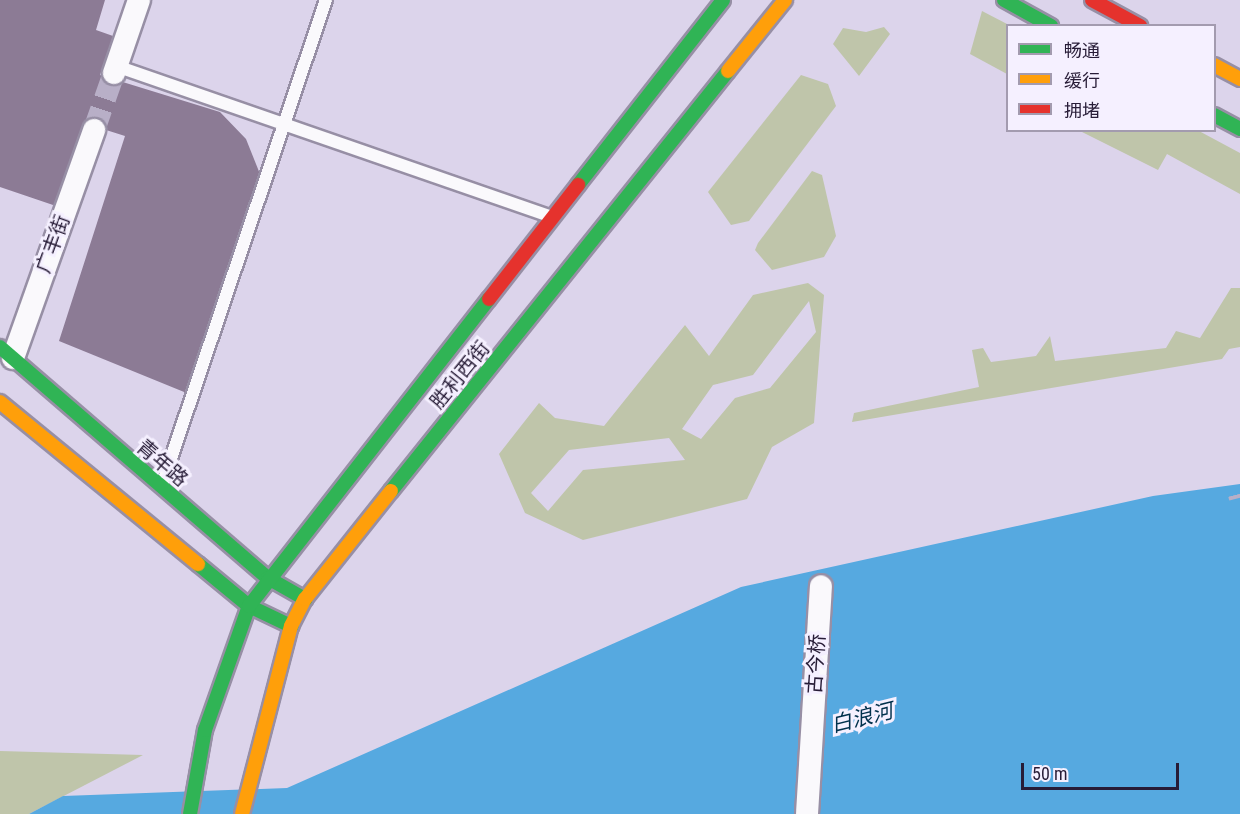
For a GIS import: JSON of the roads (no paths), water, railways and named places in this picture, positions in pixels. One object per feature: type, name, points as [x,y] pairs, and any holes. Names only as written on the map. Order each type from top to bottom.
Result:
[{"type":"main road","name":"胜利西街","points":[[190,814],[205,730],[249,606],[268,578],[551,216],[723,0]]},
{"type":"main road","name":"胜利西街","points":[[242,814],[257,741],[291,626],[305,599],[785,0]]},
{"type":"main road","points":[[1004,0],[1047,24]]},
{"type":"main road","points":[[1092,0],[1136,24]]},
{"type":"main road","points":[[1216,66],[1240,79]]},
{"type":"main road","points":[[1216,116],[1240,129]]},
{"type":"main road","name":"青年路","points":[[6,352],[161,489],[268,578],[305,599]]},
{"type":"main road","points":[[0,402],[249,606],[291,626]]},
{"type":"street","points":[[115,69],[139,0]]},
{"type":"street","name":"广丰街","points":[[6,352],[94,130]]},
{"type":"street","name":"古今桥","points":[[807,814],[821,586]]},
{"type":"lane","points":[[161,489],[326,0]]},
{"type":"lane","points":[[115,69],[284,124],[551,216]]},
{"type":"water","name":"白浪河","points":[[1240,484],[1240,814],[29,814],[63,796],[287,788],[741,587],[1153,496]]},
{"type":"tunnel","points":[[94,130],[114,73]]},
{"type":"tunnel","points":[[1239,494],[1240,498]]}]
